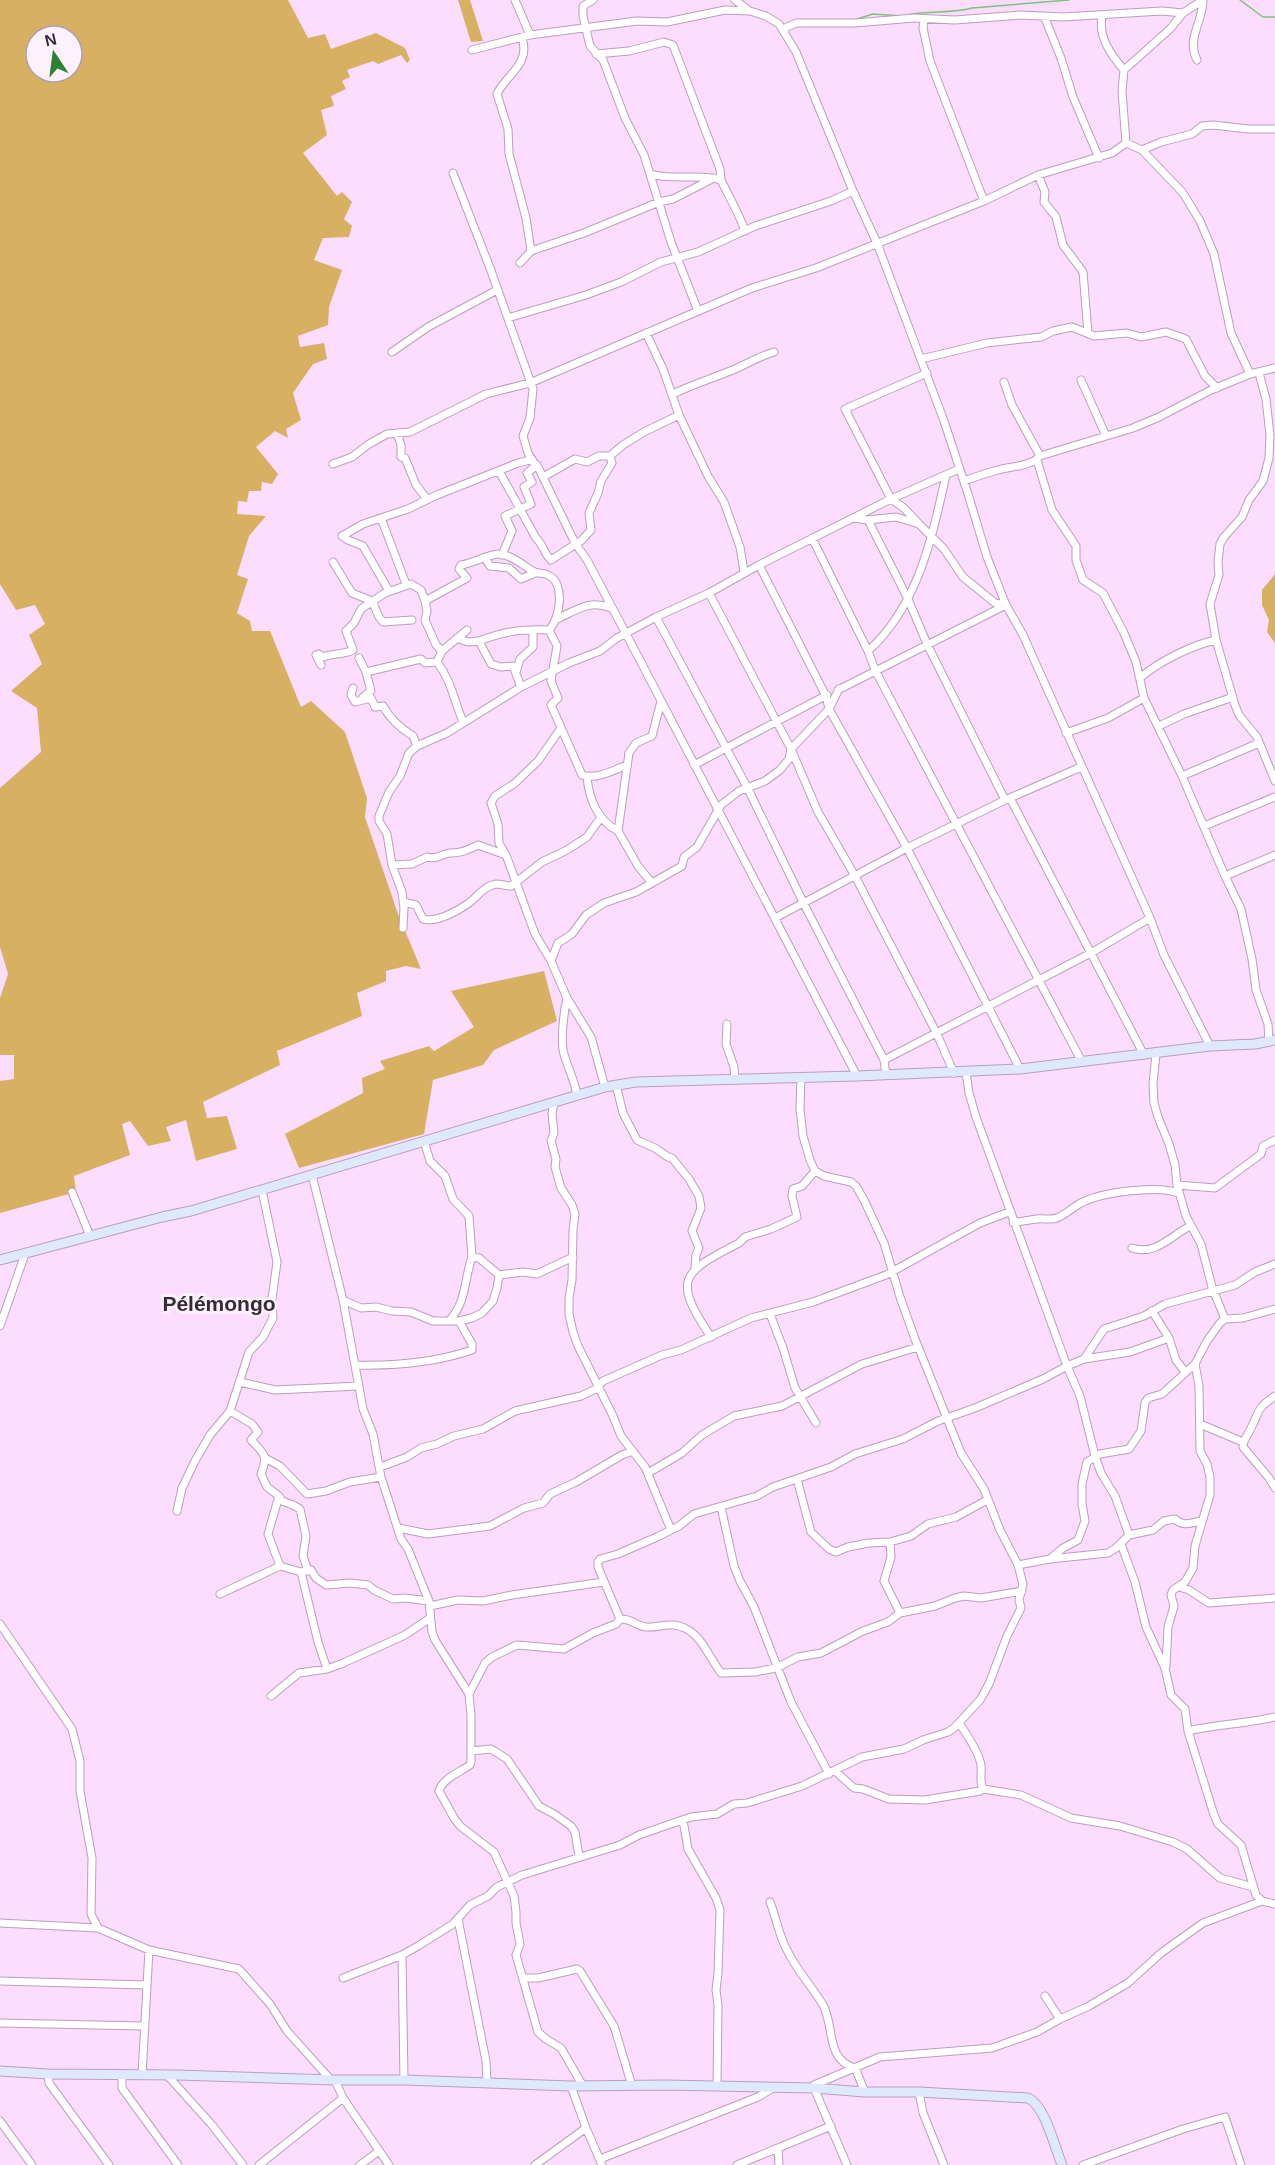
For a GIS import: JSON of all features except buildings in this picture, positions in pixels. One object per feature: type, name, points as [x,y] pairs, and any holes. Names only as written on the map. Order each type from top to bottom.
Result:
[{"type":"street","points":[[515,0],[526,36],[525,50],[514,73],[497,94],[508,129],[508,153],[526,218],[531,251]]},
{"type":"street","points":[[593,0],[584,6],[583,16],[590,46],[603,60],[625,118],[644,155],[671,242],[698,310]]},
{"type":"street","points":[[735,0],[750,11]]},
{"type":"street","points":[[1126,143],[1122,91],[1124,70],[1170,29],[1183,13],[1203,0]]},
{"type":"street","points":[[1197,60],[1192,51],[1192,43],[1203,10],[1203,0]]},
{"type":"street","points":[[472,50],[526,36],[637,21],[667,22],[725,10],[750,11],[766,16],[783,29],[816,97],[853,191],[877,243],[927,373],[987,557],[1006,605],[1023,635],[1150,918],[1164,955],[1210,1046]]},
{"type":"street","points":[[783,29],[796,23],[955,20],[1020,15],[1102,16],[1152,11],[1183,13]]},
{"type":"street","points":[[1044,16],[1061,58],[1073,97],[1099,158]]},
{"type":"street","points":[[1102,16],[1101,31],[1113,57],[1124,70]]},
{"type":"street","points":[[924,19],[923,28],[930,61],[984,201]]},
{"type":"street","points":[[520,263],[531,251],[584,233],[659,202],[673,199],[717,179],[720,169],[674,45],[664,42],[629,51],[596,54]]},
{"type":"street","points":[[1142,150],[1161,142],[1192,134],[1202,126],[1275,129]]},
{"type":"street","points":[[333,464],[352,457],[387,434],[410,432],[486,394],[530,382],[752,288],[816,268],[984,201],[1038,175],[1112,153],[1126,143]]},
{"type":"street","points":[[1126,143],[1142,150],[1183,193],[1200,221],[1214,254],[1231,333],[1250,374]]},
{"type":"street","points":[[453,173],[533,389],[532,409],[528,427],[523,436],[528,453],[543,477],[575,543],[661,700],[857,1076]]},
{"type":"street","points":[[651,174],[717,179]]},
{"type":"street","points":[[1038,175],[1044,192],[1044,202],[1056,217],[1063,245],[1083,272],[1088,333]]},
{"type":"street","points":[[717,179],[737,210],[745,231]]},
{"type":"street","points":[[508,318],[586,295],[621,282],[661,262],[698,252],[745,231],[853,191]]},
{"type":"street","points":[[392,352],[428,327],[497,290]]},
{"type":"street","points":[[921,359],[987,343],[1041,337],[1062,328],[1072,327],[1094,336],[1126,333],[1142,337],[1166,332],[1186,339],[1205,376],[1217,388]]},
{"type":"street","points":[[646,333],[673,394],[679,415],[708,476],[724,502],[740,547],[744,572]]},
{"type":"street","points":[[673,394],[738,368],[762,355],[774,352]]},
{"type":"street","points":[[964,481],[1159,417],[1192,398],[1250,374],[1275,368]]},
{"type":"street","points":[[927,373],[845,409],[891,499],[904,508],[944,549],[963,577],[995,603],[1006,605]]},
{"type":"street","points":[[1259,373],[1266,399],[1270,435],[1269,458],[1263,481],[1249,500],[1242,517],[1220,544],[1218,562],[1220,575],[1209,604],[1216,640],[1239,715],[1245,720],[1259,743],[1275,781]]},
{"type":"street","points":[[1080,380],[1106,436]]},
{"type":"street","points":[[0,1260],[191,1211],[616,1085],[636,1082],[1020,1069],[1210,1046],[1272,1041],[1256,990],[1252,958],[1241,909],[1182,776],[1144,698],[1136,662],[1111,605],[1102,593],[1083,580],[1076,560],[1076,546],[1052,510],[1039,458],[1012,405],[1004,382]]},
{"type":"street","points":[[543,477],[575,459],[587,462],[598,456],[610,456],[644,432],[679,415]]},
{"type":"street","points":[[398,433],[401,457],[405,458],[416,485],[428,499]]},
{"type":"street","points":[[551,560],[582,540],[591,530],[589,513],[601,481],[612,463],[610,456]]},
{"type":"street","points":[[389,591],[363,546],[342,536],[363,524],[408,509],[526,460],[535,463]]},
{"type":"street","points":[[502,555],[512,531],[505,516],[531,504],[524,487],[531,482],[527,472],[535,463]]},
{"type":"street","points":[[403,928],[403,902],[399,884],[392,865],[387,834],[379,821],[380,811],[400,776],[405,758],[417,747],[447,733],[521,687],[600,651],[625,633],[656,617],[709,593],[744,572],[891,499],[959,469]]},
{"type":"street","points":[[499,471],[536,538],[542,543],[547,557],[551,560],[552,578],[560,598],[557,619],[549,630]]},
{"type":"street","points":[[868,651],[894,624],[908,599],[932,539],[946,475]]},
{"type":"street","points":[[853,518],[868,520],[896,517],[919,524]]},
{"type":"street","points":[[381,518],[406,584]]},
{"type":"street","points":[[868,520],[908,599],[927,644],[1144,1055]]},
{"type":"street","points":[[812,538],[868,651],[875,670],[1082,1062]]},
{"type":"street","points":[[425,601],[467,578],[459,569],[461,565],[485,558],[502,555],[535,573],[548,574],[552,578]]},
{"type":"street","points":[[485,558],[490,566],[509,568],[521,579],[535,573]]},
{"type":"street","points":[[333,562],[352,593],[372,601],[383,622],[412,621]]},
{"type":"street","points":[[759,565],[826,696],[829,709],[907,848],[1020,1069]]},
{"type":"street","points":[[321,665],[316,655],[323,657],[331,654],[343,655],[353,650],[346,631],[354,623],[361,609],[389,591],[406,584],[411,584],[421,590],[427,611],[425,620],[436,645],[442,651]]},
{"type":"street","points":[[709,593],[790,749],[818,812],[855,876],[936,1032],[954,1073]]},
{"type":"street","points":[[557,619],[589,604],[600,603],[611,608]]},
{"type":"street","points":[[694,765],[875,670],[1006,605]]},
{"type":"street","points":[[656,617],[724,748],[747,787],[884,1060],[886,1075]]},
{"type":"street","points":[[457,638],[468,642],[479,641],[518,629],[549,630]]},
{"type":"street","points":[[437,662],[442,651],[467,630]]},
{"type":"street","points":[[516,672],[520,659],[533,647],[533,630]]},
{"type":"street","points":[[549,630],[556,646],[551,681],[558,698],[551,705],[582,776],[587,777],[627,765]]},
{"type":"street","points":[[1140,678],[1164,662],[1198,645],[1216,640]]},
{"type":"street","points":[[479,641],[491,664],[501,667],[513,666],[521,687]]},
{"type":"street","points":[[359,658],[371,691],[363,697],[363,700]]},
{"type":"street","points":[[366,672],[421,660],[425,663],[437,662]]},
{"type":"street","points":[[437,662],[448,677],[463,722]]},
{"type":"street","points":[[354,688],[351,695],[355,702],[370,698],[375,707],[383,706],[396,723],[413,736],[417,747]]},
{"type":"street","points":[[551,961],[558,943],[572,934],[586,915],[604,903],[636,892],[682,866],[684,857],[697,847],[721,805],[747,787],[765,781],[780,770],[789,759],[790,749],[829,709],[839,689]]},
{"type":"street","points":[[1159,726],[1184,714],[1233,697]]},
{"type":"street","points":[[1066,733],[1108,718],[1144,698]]},
{"type":"street","points":[[618,831],[629,753],[636,743],[652,736],[661,700]]},
{"type":"street","points":[[561,728],[538,761],[515,783],[495,795],[491,803],[498,824],[500,843],[535,934],[551,961],[567,998],[591,1037],[605,1087]]},
{"type":"street","points":[[1182,776],[1259,743]]},
{"type":"street","points":[[775,918],[955,824],[1081,767]]},
{"type":"street","points":[[587,777],[590,796],[601,817],[608,826],[618,831],[633,859],[651,882]]},
{"type":"street","points":[[1204,826],[1275,797]]},
{"type":"street","points":[[403,902],[416,905],[423,919],[429,921],[453,912],[469,903],[481,891],[495,884],[511,886],[542,862],[587,837],[601,817]]},
{"type":"street","points":[[392,865],[412,864],[427,857],[433,859],[450,853],[456,855],[478,845],[506,855]]},
{"type":"street","points":[[1225,876],[1275,855]]},
{"type":"street","points":[[884,1060],[1091,953],[1150,918]]},
{"type":"street","points":[[567,998],[563,1023],[563,1052],[575,1081],[577,1095]]},
{"type":"street","points":[[728,1024],[726,1044],[734,1067],[735,1080]]},
{"type":"street","points":[[1156,1054],[1154,1103],[1175,1165],[1178,1189],[1190,1226],[1197,1234],[1201,1244],[1214,1292],[1225,1319]]},
{"type":"street","points":[[966,1072],[971,1101],[1009,1212],[1080,1396],[1095,1456],[1115,1496],[1129,1535]]},
{"type":"street","points":[[343,1978],[402,1955],[458,1919],[470,1905],[506,1882],[522,1875],[620,1845],[639,1835],[683,1820],[717,1814],[734,1804],[747,1803],[802,1786],[870,1755],[904,1749],[948,1732],[980,1700],[989,1684],[1007,1636],[1021,1608],[1019,1600],[1023,1584],[1018,1565],[984,1490],[961,1453],[946,1418],[918,1347],[884,1243],[856,1186],[845,1180],[824,1176],[815,1171],[803,1136],[800,1109],[801,1078]]},
{"type":"street","points":[[616,1085],[623,1113],[637,1140],[672,1158],[690,1179],[699,1196],[701,1208],[692,1231],[699,1248],[695,1268],[686,1286],[694,1311],[711,1337]]},
{"type":"street","points":[[554,1102],[552,1114],[554,1133],[551,1141],[561,1188],[572,1205],[575,1215],[569,1314],[578,1347],[621,1436],[641,1460],[648,1473],[671,1530]]},
{"type":"street","points":[[1014,1222],[1051,1220],[1060,1217],[1080,1203],[1121,1191],[1154,1188],[1215,1188],[1261,1154],[1263,1146],[1275,1140]]},
{"type":"street","points":[[424,1141],[430,1161],[445,1176],[453,1199],[464,1208],[469,1216],[472,1257],[467,1269],[466,1287],[457,1312],[450,1320]]},
{"type":"street","points":[[695,1268],[739,1243],[745,1237],[771,1229],[797,1217],[792,1196],[793,1188],[802,1186],[815,1171]]},
{"type":"street","points":[[312,1175],[343,1300],[359,1386],[381,1477],[401,1539],[408,1549],[430,1604],[430,1618],[435,1640],[469,1694]]},
{"type":"street","points":[[177,1511],[179,1498],[191,1469],[210,1435],[230,1411],[249,1352],[263,1337],[274,1312],[272,1299],[277,1262],[262,1190]]},
{"type":"street","points":[[72,1192],[90,1236]]},
{"type":"street","points":[[380,1467],[407,1457],[421,1448],[454,1436],[483,1429],[515,1411],[581,1396],[603,1382],[662,1355],[681,1350],[752,1318],[813,1302],[892,1272],[964,1232],[1009,1212]]},
{"type":"street","points":[[1132,1248],[1141,1251],[1153,1250],[1190,1226]]},
{"type":"street","points":[[0,1326],[25,1254]]},
{"type":"street","points":[[472,1257],[479,1258],[499,1275],[523,1272],[537,1274],[573,1257]]},
{"type":"street","points":[[1084,1359],[1104,1329],[1165,1304],[1235,1285],[1255,1272],[1275,1264]]},
{"type":"street","points":[[343,1300],[361,1308],[376,1307],[411,1312],[433,1321],[459,1321],[482,1313],[493,1300],[499,1275]]},
{"type":"street","points":[[1050,1559],[1063,1548],[1078,1540],[1081,1534],[1085,1521],[1082,1504],[1083,1475],[1087,1462],[1107,1452],[1129,1449],[1141,1431],[1145,1403],[1148,1398],[1162,1394],[1195,1364],[1220,1323],[1225,1319],[1242,1318],[1275,1309]]},
{"type":"street","points":[[1152,1311],[1169,1338],[1176,1360],[1185,1372]]},
{"type":"street","points":[[770,1314],[783,1347],[791,1378],[816,1423]]},
{"type":"street","points":[[355,1365],[406,1365],[450,1358],[471,1350],[472,1344],[459,1321]]},
{"type":"street","points":[[620,1619],[598,1567],[599,1560],[634,1548],[671,1530],[694,1514],[757,1496],[773,1487],[831,1467],[855,1454],[903,1439],[946,1418],[1043,1379],[1084,1359],[1116,1355],[1169,1338]]},
{"type":"street","points":[[648,1473],[682,1453],[702,1435],[734,1416],[782,1406],[862,1364],[918,1347]]},
{"type":"street","points":[[1165,1668],[1168,1627],[1174,1606],[1171,1595],[1173,1590],[1185,1582],[1193,1568],[1195,1546],[1208,1503],[1210,1477],[1207,1464],[1200,1451],[1199,1386],[1195,1364]]},
{"type":"street","points":[[240,1382],[275,1390],[359,1386]]},
{"type":"street","points":[[1275,1388],[1275,1396],[1258,1409],[1251,1429],[1243,1442],[1243,1447],[1275,1488]]},
{"type":"street","points":[[230,1411],[252,1424],[258,1432],[251,1440],[264,1452],[266,1461],[261,1474],[267,1488],[282,1501],[300,1509],[306,1536],[303,1556],[305,1571],[318,1642],[327,1669]]},
{"type":"street","points":[[1200,1424],[1243,1442]]},
{"type":"street","points":[[399,1528],[428,1534],[490,1526],[524,1508],[543,1503],[550,1494],[633,1450]]},
{"type":"street","points":[[265,1458],[280,1466],[307,1494],[326,1491],[350,1482],[381,1477]]},
{"type":"street","points":[[797,1479],[811,1532],[829,1549],[836,1552],[914,1535],[928,1524],[956,1517],[987,1500]]},
{"type":"street","points":[[279,1497],[268,1534],[280,1566]]},
{"type":"street","points":[[721,1507],[734,1566],[762,1627],[776,1668],[800,1722],[832,1773],[854,1788],[889,1799],[925,1800],[983,1789],[1021,1795],[1071,1818],[1111,1824],[1173,1842],[1187,1849],[1220,1878],[1253,1887]]},
{"type":"street","points":[[1018,1565],[1107,1553],[1121,1544],[1129,1535],[1153,1530],[1164,1521],[1175,1519],[1179,1523],[1188,1524],[1202,1521]]},
{"type":"street","points":[[890,1542],[891,1557],[884,1581],[900,1613]]},
{"type":"street","points":[[1121,1544],[1136,1582],[1146,1628],[1165,1668],[1171,1695],[1185,1709],[1188,1731],[1214,1815],[1218,1824],[1241,1845],[1253,1887],[1262,1901]]},
{"type":"street","points":[[220,1594],[280,1566],[311,1570],[316,1578],[327,1585],[350,1583],[368,1585],[393,1599],[405,1598],[430,1604],[458,1600],[483,1601],[604,1582]]},
{"type":"street","points":[[1179,1587],[1189,1590],[1209,1603],[1275,1598]]},
{"type":"street","points":[[620,1619],[632,1620],[644,1627],[680,1626],[697,1635],[721,1673],[755,1672],[776,1668],[798,1657],[821,1653],[863,1631],[888,1622],[900,1613],[935,1606],[964,1596],[981,1598],[1022,1591]]},
{"type":"street","points":[[271,1696],[299,1673],[327,1669],[405,1635],[430,1618]]},
{"type":"street","points":[[583,2086],[561,2048],[546,2040],[538,2032],[516,1955],[520,1944],[515,1904],[494,1852],[460,1826],[439,1788],[470,1765],[469,1694],[484,1664],[492,1657],[517,1646],[564,1649],[593,1633],[616,1624],[620,1619]]},
{"type":"street","points":[[0,1624],[72,1729],[77,1741],[80,1791],[92,1858],[91,1914],[98,1928]]},
{"type":"street","points":[[1188,1731],[1228,1723],[1275,1718]]},
{"type":"street","points":[[959,1723],[966,1732],[981,1764],[983,1789]]},
{"type":"street","points":[[471,1751],[490,1749],[507,1759],[539,1806],[571,1826],[575,1832],[579,1856]]},
{"type":"street","points":[[683,1820],[688,1850],[716,1898],[720,1910],[716,1990],[718,2005],[717,2086]]},
{"type":"street","points":[[814,2088],[814,2085],[880,2057],[992,2048],[1046,2028],[1128,1983],[1161,1953],[1203,1923],[1262,1901],[1275,1904]]},
{"type":"street","points":[[770,1902],[786,1950],[824,2007],[838,2056],[846,2065],[855,2068],[865,2092]]},
{"type":"street","points":[[458,1919],[486,2061],[487,2082]]},
{"type":"street","points":[[0,1923],[98,1928],[149,1950],[239,1969],[270,2004],[287,2031],[333,2080],[389,2165]]},
{"type":"street","points":[[142,2075],[149,1950]]},
{"type":"street","points":[[402,1955],[404,2080]]},
{"type":"street","points":[[523,1978],[538,1978],[570,1970],[580,1971],[614,2026],[632,2086]]},
{"type":"street","points":[[0,1981],[146,1985]]},
{"type":"street","points":[[1045,1996],[1060,2019]]},
{"type":"street","points":[[0,2023],[144,2026]]},
{"type":"street","points":[[0,2071],[571,2086],[814,2088],[1028,2098],[1035,2101],[1043,2115],[1062,2165]]},
{"type":"street","points":[[48,2074],[49,2083],[109,2165]]},
{"type":"street","points":[[167,2075],[212,2125],[243,2165]]},
{"type":"street","points":[[122,2076],[122,2088],[178,2165]]},
{"type":"street","points":[[571,2086],[601,2162],[758,2097],[773,2088]]},
{"type":"street","points":[[814,2088],[847,2165]]},
{"type":"street","points":[[919,2092],[923,2113],[944,2165]]},
{"type":"street","points":[[259,2165],[343,2098]]},
{"type":"street","points":[[1083,2165],[1183,2129],[1225,2117],[1241,2165]]},
{"type":"street","points":[[0,2121],[32,2165]]},
{"type":"street","points":[[736,2165],[831,2126]]},
{"type":"street","points":[[535,2165],[586,2128]]},
{"type":"street","points":[[777,2149],[779,2165]]},
{"type":"street","points":[[360,2165],[379,2151]]},
{"type":"shaded area","points":[[0,0],[288,0],[308,38],[325,34],[331,49],[376,33],[405,48],[410,60],[407,63],[401,55],[378,64],[373,61],[347,70],[350,77],[342,81],[346,89],[331,96],[334,106],[321,110],[327,135],[303,153],[337,196],[342,192],[352,202],[344,219],[352,226],[349,237],[323,238],[314,260],[342,270],[329,307],[328,325],[298,336],[300,347],[324,343],[327,359],[313,364],[293,393],[301,420],[286,429],[288,438],[275,431],[256,447],[278,474],[272,484],[262,482],[261,491],[249,491],[247,502],[238,501],[237,514],[266,516],[249,536],[237,575],[248,579],[237,613],[250,621],[252,631],[270,631],[301,707],[311,701],[345,732],[367,798],[365,817],[398,914],[421,969],[406,966],[386,971],[386,981],[357,993],[362,1016],[277,1051],[280,1065],[203,1102],[207,1118],[227,1116],[237,1149],[196,1161],[186,1120],[166,1127],[171,1141],[148,1146],[130,1121],[122,1124],[130,1155],[74,1176],[76,1192],[0,1213],[0,1081],[14,1079],[14,1055],[0,1055],[0,998],[8,974],[0,947],[0,788],[41,752],[37,708],[11,691],[42,664],[29,635],[45,624],[35,605],[16,610],[0,584]]},
{"type":"shaded area","points":[[458,0],[470,0],[483,41],[471,42]]},
{"type":"shaded area","points":[[1275,574],[1275,643],[1267,632],[1269,620],[1262,605],[1262,590]]},
{"type":"shaded area","points":[[544,971],[557,1021],[494,1050],[483,1065],[433,1080],[424,1134],[299,1168],[285,1134],[363,1093],[362,1078],[385,1069],[380,1061],[429,1046],[434,1051],[474,1027],[451,991]]},
{"type":"waterway","points":[[907,15],[1069,0]]},
{"type":"waterway","points":[[1240,0],[1263,17],[1275,17]]},
{"type":"waterway","points":[[857,19],[873,14],[902,16]]},
{"type":"district","name":"Pélémongo","points":[[219,1304]]}]
